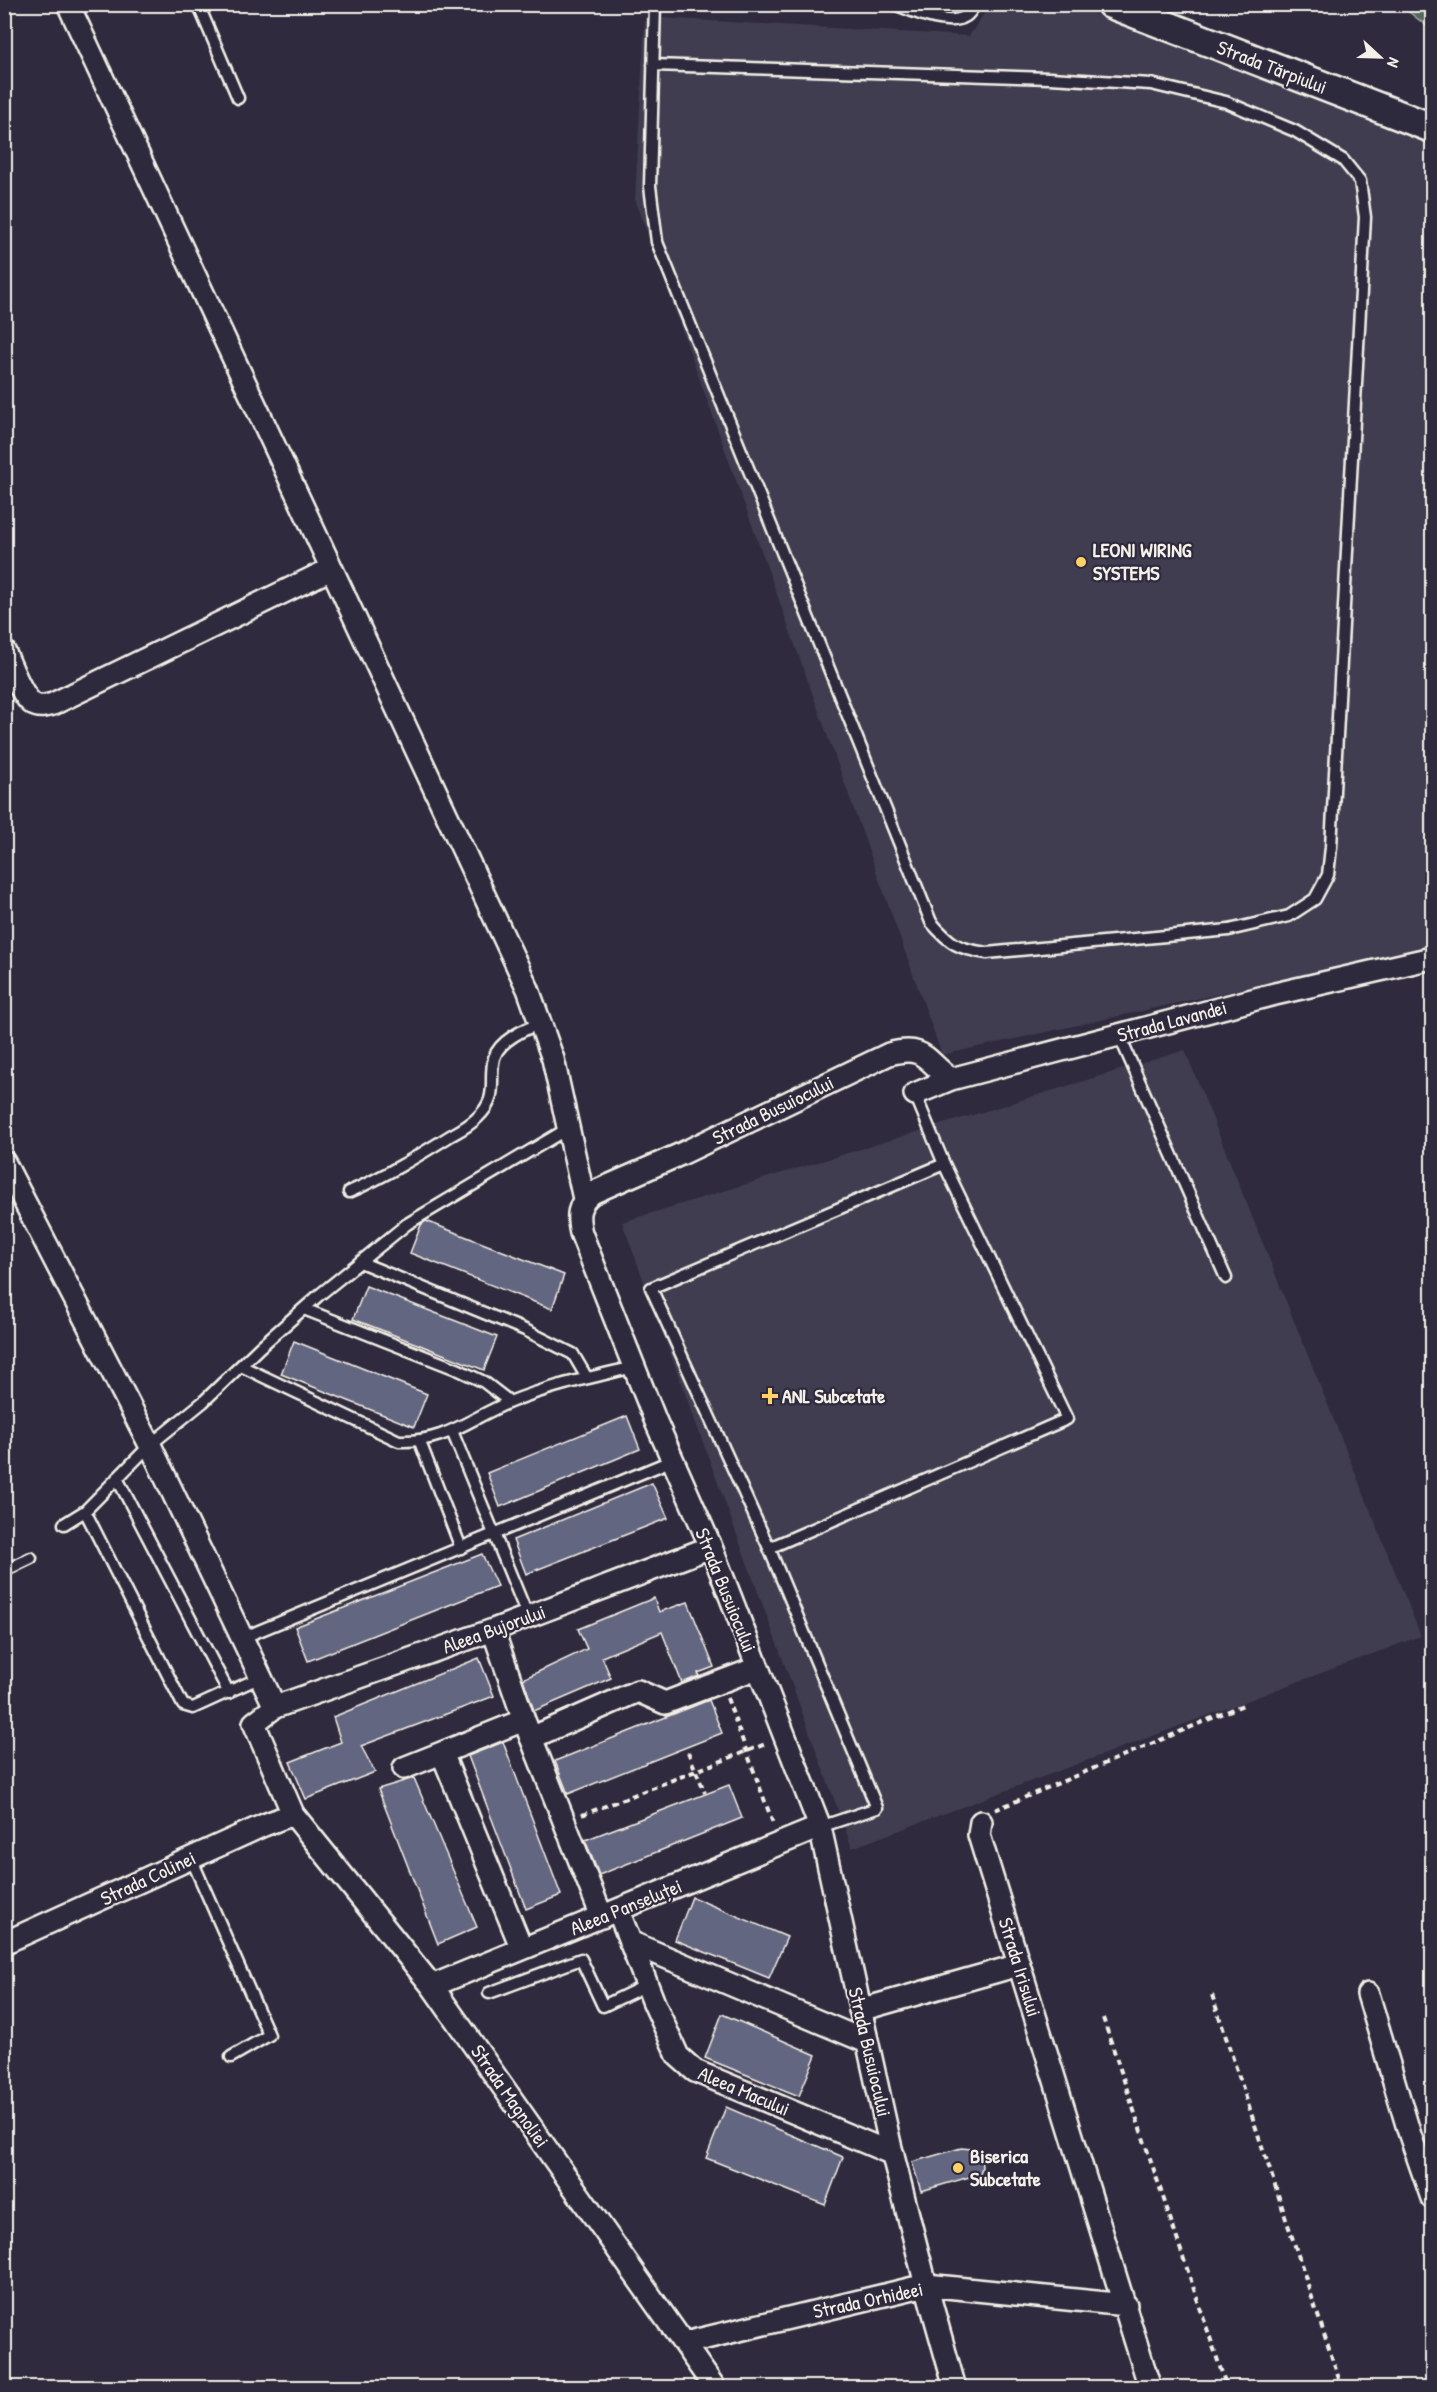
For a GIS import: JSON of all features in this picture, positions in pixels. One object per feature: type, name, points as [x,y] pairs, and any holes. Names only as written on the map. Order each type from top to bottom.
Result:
[{"type":"street","points":[[68,4],[528,989],[553,1059],[584,1199]]},
{"type":"street","name":"Strada Tărpiului","points":[[1112,4],[1432,128]]},
{"type":"street","points":[[4,651],[29,700],[38,706],[53,704],[331,569]]},
{"type":"street","name":"Strada Lavandei","points":[[915,1094],[951,1079],[1275,994],[1432,958]]},
{"type":"street","name":"Strada Busuiocului","points":[[951,1079],[930,1059],[914,1051],[904,1050],[889,1054],[681,1154],[591,1193],[579,1208],[581,1233],[634,1367],[711,1547],[820,1827],[893,2154],[955,2388]]},
{"type":"street","points":[[4,1162],[150,1445],[275,1707]]},
{"type":"street","name":"Aleea Bujorului","points":[[275,1707],[493,1630],[711,1547]]},
{"type":"street","name":"Aleea Macului","points":[[493,1630],[564,1822],[610,1913],[630,1942],[678,2056],[695,2071],[893,2154]]},
{"type":"street","points":[[404,1768],[442,1753],[528,1729],[638,1691],[665,1704],[757,1668]]},
{"type":"street","name":"Strada Magnoliei","points":[[275,1707],[254,1723],[293,1814],[432,1986],[715,2388]]},
{"type":"street","points":[[442,1753],[522,1949]]},
{"type":"street","name":"Strada Colinei","points":[[4,1943],[293,1814]]},
{"type":"street","name":"Strada Irisului","points":[[981,1822],[979,1835],[1150,2388]]},
{"type":"street","name":"Aleea Panseluței","points":[[432,1986],[820,1827]]},
{"type":"street","points":[[630,1942],[867,2042]]},
{"type":"street","points":[[860,2010],[1019,1965]]},
{"type":"street","points":[[1368,1994],[1410,2135],[1432,2198]]},
{"type":"street","name":"Strada Orhideei","points":[[685,2343],[926,2285],[1126,2305]]},
{"type":"lane","points":[[198,4],[238,98]]},
{"type":"lane","points":[[653,65],[1151,84],[1226,102],[1295,131],[1343,160],[1360,181],[1365,217],[1331,847],[1328,875],[1315,898],[1288,916],[1229,930],[987,953],[971,951],[949,942],[931,922],[657,242],[650,186],[653,65],[655,4]]},
{"type":"lane","points":[[894,4],[938,20],[954,20],[966,16],[975,4]]},
{"type":"lane","points":[[349,1192],[387,1173],[475,1120],[490,1099],[494,1057],[500,1048],[527,1027],[540,1024]]},
{"type":"lane","points":[[1119,1035],[1226,1278]]},
{"type":"lane","points":[[769,1548],[1067,1419],[944,1164],[915,1094]]},
{"type":"lane","points":[[64,1524],[85,1511],[150,1445],[203,1402],[304,1309],[407,1224],[567,1129]]},
{"type":"lane","points":[[820,1827],[877,1808],[769,1548],[651,1288],[944,1164]]},
{"type":"lane","points":[[360,1262],[525,1330],[573,1354],[587,1378]]},
{"type":"lane","points":[[304,1309],[459,1370],[484,1382],[510,1402]]},
{"type":"lane","points":[[241,1366],[399,1440],[420,1442],[452,1431],[510,1402],[587,1378],[634,1367]]},
{"type":"lane","points":[[452,1431],[528,1617]]},
{"type":"lane","points":[[420,1442],[461,1548]]},
{"type":"lane","points":[[242,1638],[673,1460]]},
{"type":"lane","points":[[117,1478],[230,1693]]},
{"type":"lane","points":[[85,1511],[183,1705],[193,1708],[261,1677]]},
{"type":"lane","points":[[4,1571],[31,1558]]},
{"type":"lane","points":[[191,1858],[269,2035],[231,2057]]},
{"type":"lane","points":[[489,1994],[581,1959],[603,2006],[647,1985]]},
{"type":"path","points":[[722,1683],[780,1843]]},
{"type":"path","points":[[981,1822],[990,1812],[1243,1705]]},
{"type":"path","points":[[564,1822],[785,1736]]},
{"type":"path","points":[[688,1752],[705,1793]]},
{"type":"path","points":[[1212,1995],[1342,2388]]},
{"type":"path","points":[[1103,2018],[1227,2388]]},
{"type":"shaded area","points":[[990,5],[1072,5],[1426,143],[1424,366],[1432,370],[1432,947],[942,1055],[635,199],[645,17],[969,36]]},
{"type":"shaded area","points":[[1185,1050],[1421,1636],[852,1848],[622,1222]]},
{"type":"green space","points":[[1400,5],[1432,5],[1432,30]]},
{"type":"building","points":[[426,1221],[564,1275],[552,1309],[410,1253],[421,1225]]},
{"type":"building","points":[[366,1286],[497,1337],[484,1370],[353,1319]]},
{"type":"building","points":[[294,1341],[427,1394],[414,1427],[281,1374]]},
{"type":"building","points":[[627,1416],[640,1449],[500,1507],[487,1473]]},
{"type":"building","points":[[652,1483],[668,1518],[526,1574],[513,1540]]},
{"type":"building","points":[[482,1554],[497,1586],[308,1661],[295,1627]]},
{"type":"building","points":[[654,1598],[659,1612],[688,1602],[714,1667],[682,1683],[662,1632],[602,1657],[611,1678],[534,1711],[523,1679],[587,1649],[578,1629]]},
{"type":"building","points":[[479,1658],[494,1696],[361,1746],[375,1772],[306,1799],[290,1762],[341,1742],[333,1717]]},
{"type":"building","points":[[709,1700],[722,1733],[568,1794],[555,1761]]},
{"type":"building","points":[[503,1742],[561,1895],[526,1909],[468,1756]]},
{"type":"building","points":[[414,1778],[477,1927],[438,1944],[378,1789]]},
{"type":"building","points":[[729,1785],[742,1818],[599,1875],[585,1840]]},
{"type":"building","points":[[692,1897],[787,1937],[769,1978],[675,1940]]},
{"type":"building","points":[[722,2014],[816,2055],[799,2096],[705,2058]]},
{"type":"building","points":[[726,2107],[843,2157],[825,2205],[706,2158]]},
{"type":"building","points":[[961,2148],[972,2149],[981,2154],[980,2174],[921,2191],[912,2162]]},
{"type":"place","name":"LEONI WIRING SYSTEMS","points":[[1081,562]]},
{"type":"place","name":"ANL Subcetate","points":[[770,1396]]},
{"type":"place","name":"Biserica Subcetate","points":[[958,2168]]}]
